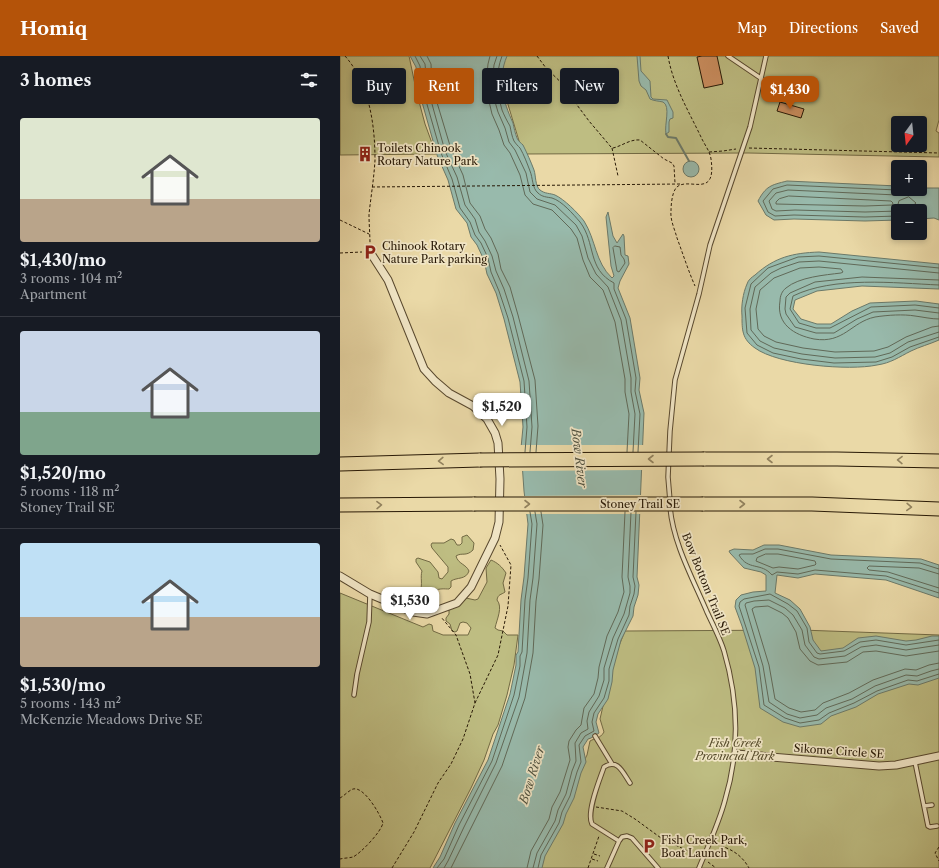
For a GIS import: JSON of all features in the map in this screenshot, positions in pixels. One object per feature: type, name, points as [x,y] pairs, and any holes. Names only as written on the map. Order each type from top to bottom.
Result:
[{"type":"highway","points":[[340,464],[480,460],[837,459],[939,461]]},
{"type":"highway","name":"Stoney Trail SE","points":[[340,505],[812,504],[939,509]]},
{"type":"street","points":[[340,576],[370,594],[413,612],[427,614],[434,610],[457,603],[471,587],[495,538],[500,522],[500,479],[498,444],[495,433],[487,419],[473,406],[449,393],[424,369],[388,280],[370,252]]},
{"type":"street","name":"Sikome Circle SE","points":[[736,754],[879,766],[915,762],[939,756]]},
{"type":"lane","points":[[728,56],[762,80]]},
{"type":"lane","name":"Bow Bottom Trail SE","points":[[699,868],[725,802],[736,754],[736,714],[733,690],[724,650],[686,564],[671,516],[668,477],[670,431],[675,380],[699,294],[710,245],[750,127],[762,80],[766,56]]},
{"type":"lane","points":[[354,694],[369,622],[370,594]]},
{"type":"lane","points":[[595,736],[612,764],[617,766],[630,783]]},
{"type":"lane","points":[[915,762],[928,826],[937,826]]},
{"type":"lane","points":[[612,764],[604,767],[592,806],[590,819],[591,822],[601,830],[619,841]]},
{"type":"lane","points":[[924,806],[932,805]]},
{"type":"lane","points":[[607,868],[619,841],[622,837],[627,836],[632,838],[658,868]]},
{"type":"path","points":[[340,253],[370,252],[369,216],[375,160],[373,134],[367,98],[354,66],[345,56]]},
{"type":"path","points":[[537,56],[546,68],[570,91],[577,105],[612,147],[618,176]]},
{"type":"path","points":[[372,187],[705,184],[710,178],[712,169],[711,157],[681,99],[668,56]]},
{"type":"path","points":[[612,147],[617,147],[640,140],[664,159],[672,163],[674,166],[675,184]]},
{"type":"path","points":[[709,152],[723,152],[743,148],[939,153]]},
{"type":"path","points":[[681,184],[676,188],[674,193],[670,212],[686,264],[699,294]]},
{"type":"path","points":[[340,220],[343,220],[370,235]]},
{"type":"path","points":[[392,868],[414,832],[438,783],[451,764],[463,739],[475,703],[498,655],[508,606],[511,565],[502,547],[495,538]]},
{"type":"path","points":[[434,610],[456,635],[470,674],[475,703]]},
{"type":"path","points":[[340,798],[355,789],[362,791],[373,805],[383,823],[377,834],[358,854],[350,858],[340,859]]},
{"type":"path","points":[[592,806],[622,811],[661,838],[703,859],[716,868]]},
{"type":"path","points":[[588,868],[601,830]]},
{"type":"path","points":[[716,844],[737,853],[749,868]]},
{"type":"path","points":[[939,847],[935,853],[939,861]]},
{"type":"path","points":[[593,854],[600,856]]},
{"type":"path","points":[[592,859],[598,861]]},
{"type":"green space","points":[[340,56],[409,56],[414,80],[414,104],[420,104],[436,154],[340,155]]},
{"type":"green space","points":[[502,56],[939,56],[939,120],[936,131],[939,133],[939,157],[748,153],[523,154],[508,104],[552,104],[552,68],[503,68]]},
{"type":"green space","points":[[467,535],[474,543],[473,550],[466,554],[456,556],[458,561],[468,569],[468,574],[464,577],[451,581],[451,587],[449,589],[437,590],[422,601],[412,603],[411,600],[421,589],[422,571],[416,562],[416,559],[418,558],[430,562],[438,572],[439,578],[442,579],[448,572],[448,567],[432,548],[432,543],[444,543],[451,539],[454,540],[457,545],[460,545],[462,543],[462,537]]},
{"type":"green space","points":[[491,560],[500,565],[506,573],[503,583],[505,592],[497,598],[500,610],[495,628],[503,631],[507,635],[518,635],[514,665],[498,725],[471,788],[430,868],[340,868],[340,593],[423,627],[429,624],[432,625],[433,631],[443,635],[468,635],[471,628],[467,623],[460,623],[457,631],[455,632],[452,631],[450,624],[446,621],[446,618],[449,614],[449,609],[459,604],[466,598],[475,600],[478,599],[487,582],[486,568]]},
{"type":"green space","name":"Fish Creek Provincial Park","points":[[801,630],[939,635],[939,868],[532,868],[587,755],[590,741],[599,737],[604,732],[600,719],[614,658],[625,631]]},
{"type":"water","name":"Bow River","points":[[410,56],[507,56],[503,68],[482,68],[482,104],[505,104],[517,138],[523,145],[534,170],[538,188],[544,192],[559,197],[571,206],[584,221],[602,265],[612,278],[614,276],[611,266],[606,217],[608,212],[613,236],[617,243],[623,234],[625,255],[628,256],[629,264],[618,288],[630,318],[640,378],[639,390],[644,413],[637,577],[639,585],[638,595],[633,616],[621,640],[613,670],[608,699],[598,714],[596,722],[599,733],[588,739],[583,747],[586,762],[581,773],[574,798],[563,824],[545,856],[542,868],[433,868],[440,857],[455,823],[488,760],[510,694],[516,665],[516,655],[518,652],[528,524],[521,448],[523,427],[520,382],[496,293],[487,274],[484,260],[477,245],[471,237],[467,223],[456,209],[448,180],[437,155],[423,104],[474,104],[474,68],[416,67]]},
{"type":"water","points":[[637,56],[640,56],[641,71],[650,81],[651,97],[653,99],[667,100],[673,112],[673,118],[670,119],[669,122],[669,132],[666,134],[667,107],[663,102],[650,99],[646,90],[641,86],[639,81]]},
{"type":"water","points":[[691,161],[697,163],[699,169],[697,175],[691,177],[685,175],[683,169],[685,163]]},
{"type":"water","points":[[787,181],[891,186],[891,196],[927,196],[927,188],[939,188],[939,220],[934,218],[927,218],[927,204],[891,204],[891,220],[774,220],[766,215],[758,201],[766,189]]},
{"type":"water","points":[[819,252],[939,264],[939,289],[862,286],[817,291],[795,300],[793,309],[801,319],[817,324],[831,324],[852,311],[870,303],[916,301],[939,304],[939,340],[887,363],[865,367],[832,367],[796,362],[780,359],[755,348],[745,338],[742,326],[744,291],[748,281],[762,269],[777,260],[801,253]]},
{"type":"water","points":[[764,545],[779,545],[831,555],[921,559],[939,565],[939,598],[886,580],[815,574],[798,578],[777,575],[775,593],[790,600],[800,609],[810,627],[813,640],[821,651],[843,648],[858,638],[876,636],[906,641],[939,636],[939,678],[918,685],[909,684],[878,694],[856,707],[831,716],[821,724],[800,727],[783,722],[760,708],[755,668],[735,607],[736,600],[741,595],[766,591],[766,575],[761,572],[744,568],[729,551],[734,549],[753,550]]},
{"type":"pier","points":[[519,445],[644,445],[643,470],[520,471]]},
{"type":"pier","points":[[642,495],[642,514],[524,514],[522,496]]},
{"type":"building","points":[[717,56],[723,84],[704,88],[697,57]]},
{"type":"building","points":[[780,102],[804,109],[801,118],[777,111]]},
{"type":"waterway","points":[[666,134],[668,137],[676,138],[689,161]]},
{"type":"place","name":"Toilets Chinook Rotary Nature Park","points":[[365,154]]},
{"type":"place","name":"Chinook Rotary Nature Park parking","points":[[370,252]]},
{"type":"place","name":"Fish Creek Park, Boat Launch","points":[[649,846]]}]
